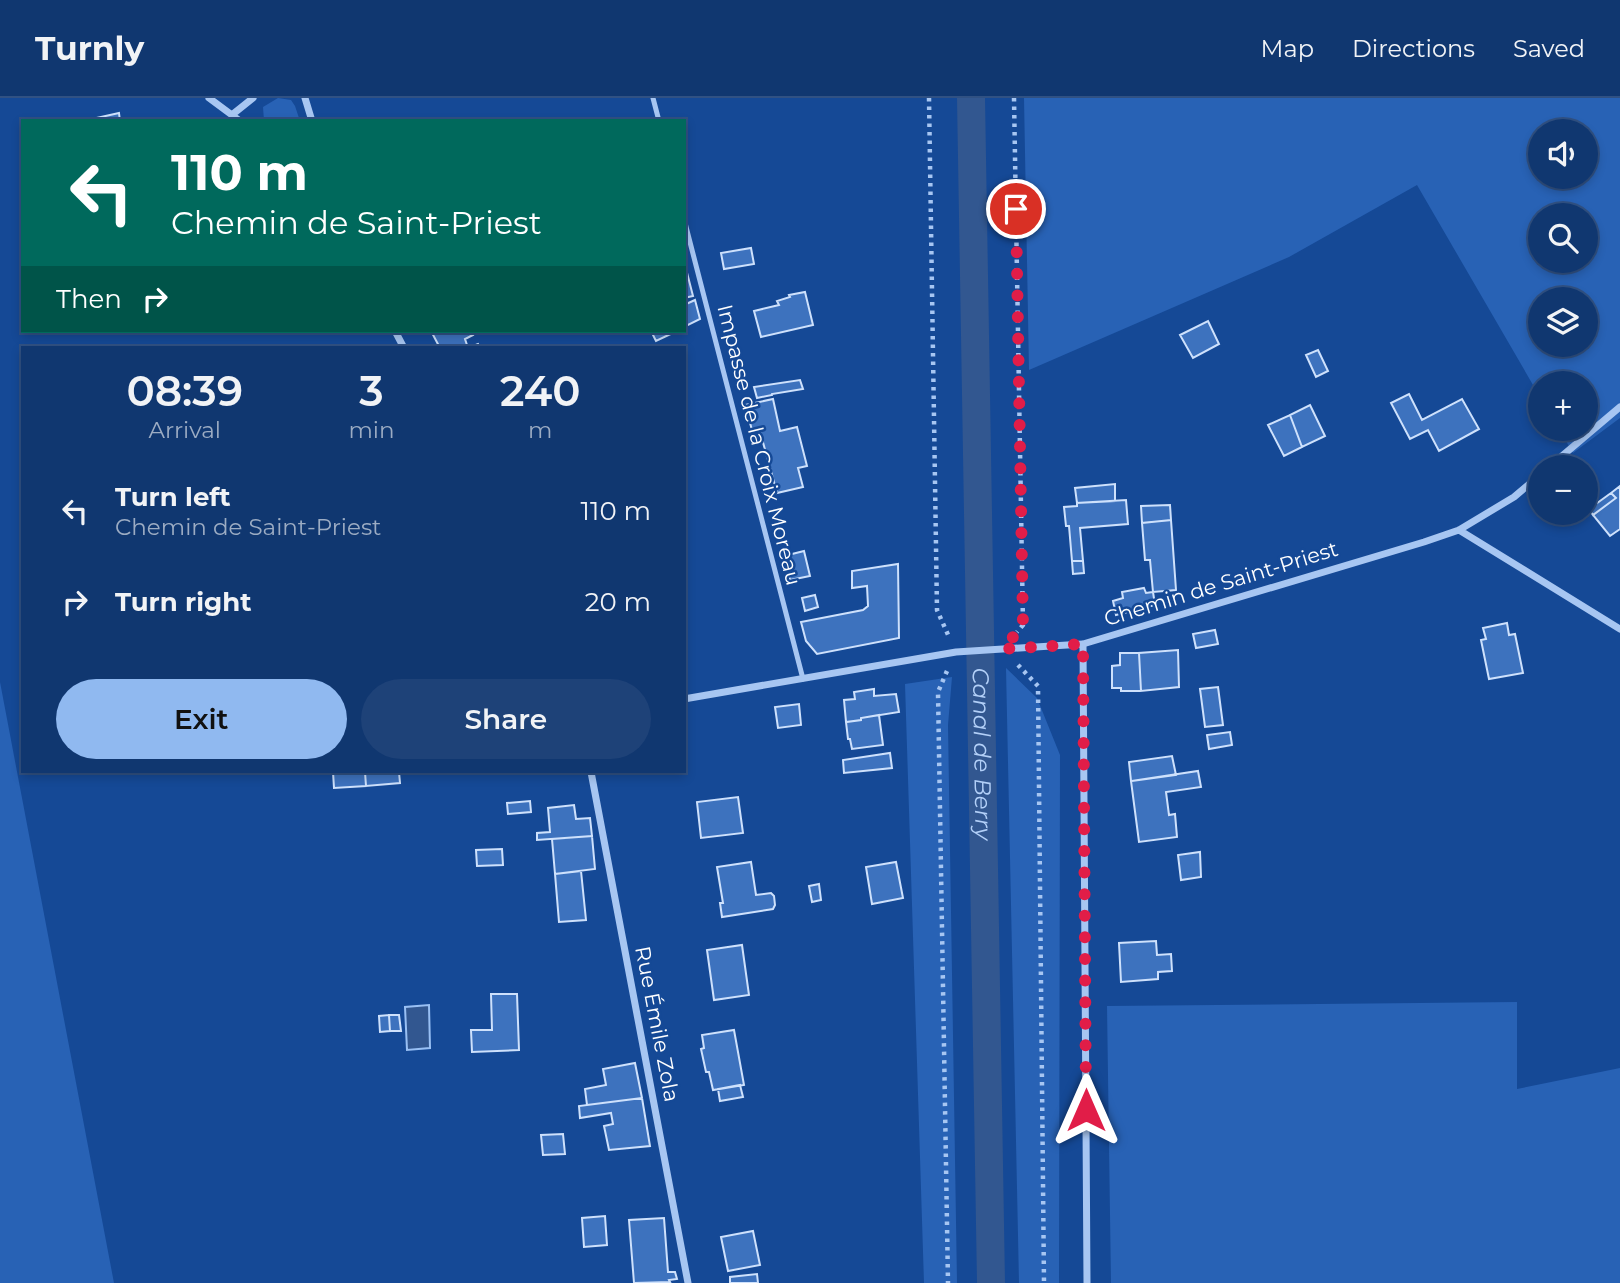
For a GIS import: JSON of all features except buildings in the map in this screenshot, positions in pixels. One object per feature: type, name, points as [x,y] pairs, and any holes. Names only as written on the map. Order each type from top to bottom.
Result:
[{"type":"street","points":[[209,98],[238,119]]},
{"type":"street","points":[[233,114],[253,98]]},
{"type":"street","points":[[305,98],[311,119]]},
{"type":"street","points":[[1563,455],[1620,407]]},
{"type":"street","name":"Chemin de Saint-Priest","points":[[686,699],[956,652],[1083,644],[1459,530],[1514,497],[1528,485]]},
{"type":"street","points":[[1459,530],[1620,629]]},
{"type":"street","points":[[1083,644],[1087,1283]]},
{"type":"street","name":"Rue Émile Zola","points":[[591,773],[688,1283]]},
{"type":"lane","points":[[653,98],[658,119]]},
{"type":"lane","name":"Impasse de la Croix Moreau","points":[[686,227],[803,679]]},
{"type":"path","points":[[929,98],[937,610],[956,652],[938,692],[948,1283]]},
{"type":"path","points":[[1014,98],[1023,625],[1003,649],[1038,687],[1044,1283]]},
{"type":"shaded area","points":[[278,98],[291,100],[299,119],[264,119],[263,107]]},
{"type":"shaded area","points":[[1024,98],[1620,98],[1620,418],[1598,434],[1598,371],[1528,371],[1528,376],[1417,185],[1289,257],[1029,370]]},
{"type":"shaded area","points":[[1566,441],[1589,441],[1573,453]]},
{"type":"shaded area","points":[[1006,668],[1037,698],[1060,755],[1059,1283],[1019,1283]]},
{"type":"shaded area","points":[[952,677],[948,725],[957,1283],[924,1283],[905,684]]},
{"type":"shaded area","points":[[0,682],[114,1283],[0,1283]]},
{"type":"shaded area","points":[[1517,1002],[1517,1089],[1620,1068],[1620,1283],[1111,1283],[1107,1006]]},
{"type":"shaded area","points":[[429,1005],[430,1048],[407,1050],[405,1007]]},
{"type":"waterway","name":"Canal de Berry","points":[[971,98],[991,1283]]},
{"type":"route","points":[[1016,209],[1023,625],[1003,649],[1083,644],[1086,1110]]}]
